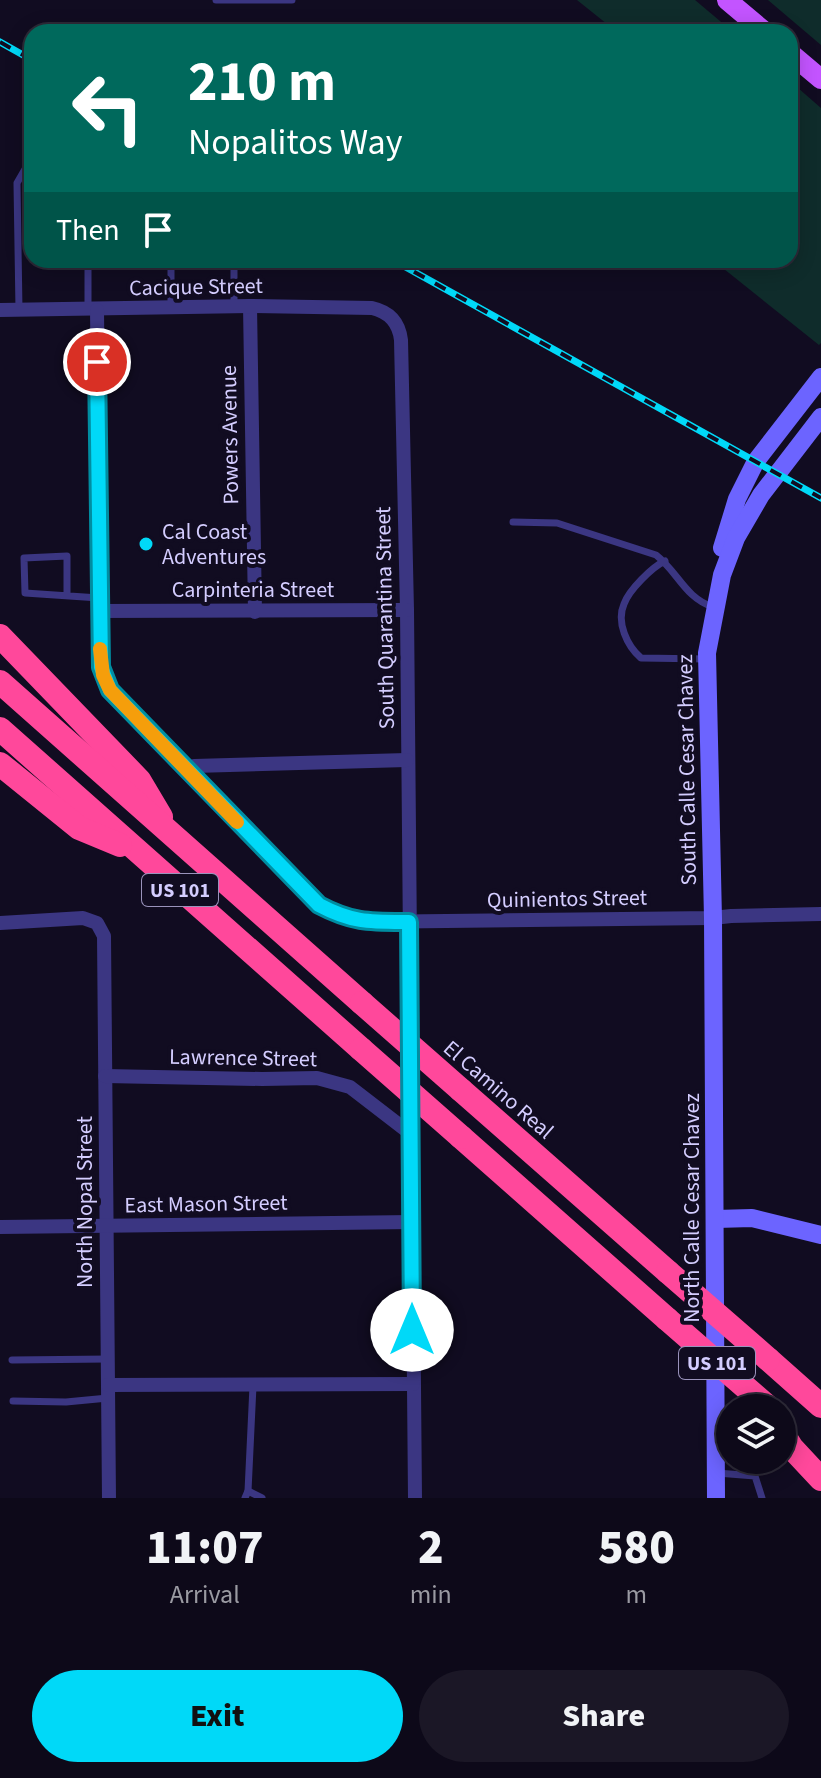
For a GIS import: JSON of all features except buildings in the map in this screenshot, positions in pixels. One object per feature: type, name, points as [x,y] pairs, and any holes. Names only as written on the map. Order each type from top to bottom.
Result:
[{"type":"highway","points":[[0,636],[139,780],[172,836]]},
{"type":"highway","name":"El Camino Real","points":[[0,682],[821,1406]]},
{"type":"highway","name":"US 101","points":[[0,729],[753,1394]]},
{"type":"highway","points":[[0,764],[79,828],[138,853]]},
{"type":"highway","name":"US 101","points":[[796,1432],[821,1453]]},
{"type":"highway","points":[[796,1452],[821,1479]]},
{"type":"main road","points":[[727,0],[756,24]]},
{"type":"main road","points":[[798,60],[821,79]]},
{"type":"street","name":"Cacique Street","points":[[0,310],[250,306],[372,308],[390,316]]},
{"type":"street","name":"Powers Avenue","points":[[250,306],[255,612]]},
{"type":"street","name":"Quinientos Street","points":[[92,310],[101,667],[106,683],[115,697],[319,905],[339,916],[361,922],[821,914]]},
{"type":"street","name":"South Quarantina Street","points":[[390,316],[398,327],[401,340],[407,610],[415,1498]]},
{"type":"street","name":"South Calle Cesar Chavez","points":[[722,575],[725,537],[737,499],[756,461],[821,377]]},
{"type":"street","name":"South Calle Cesar Chavez","points":[[713,918],[707,659],[722,575],[736,538],[761,495],[821,417]]},
{"type":"street","name":"Carpinteria Street","points":[[99,604],[255,612],[407,610]]},
{"type":"street","points":[[186,770],[197,766],[407,760]]},
{"type":"street","name":"North Nopal Street","points":[[0,923],[83,918],[97,923],[104,936],[109,1498]]},
{"type":"street","name":"North Calle Cesar Chavez","points":[[713,918],[716,1394]]},
{"type":"street","name":"Lawrence Street","points":[[105,1076],[317,1078],[350,1087],[411,1134]]},
{"type":"street","points":[[716,1219],[752,1218],[821,1235]]},
{"type":"street","name":"East Mason Street","points":[[0,1227],[412,1222]]},
{"type":"street","points":[[108,1391],[253,1383],[413,1384]]},
{"type":"street","name":"North Calle Cesar Chavez","points":[[716,1474],[716,1498]]},
{"type":"lane","points":[[216,0],[292,0]]},
{"type":"lane","points":[[19,310],[17,183],[24,171]]},
{"type":"lane","points":[[89,268],[92,310]]},
{"type":"lane","points":[[171,268],[171,308]]},
{"type":"lane","points":[[234,268],[234,306]]},
{"type":"lane","points":[[513,522],[557,523],[647,551],[665,561],[689,594],[700,603],[715,608]]},
{"type":"lane","points":[[67,596],[67,556],[24,558],[25,593],[67,596],[99,604]]},
{"type":"lane","points":[[665,561],[649,571],[623,604],[624,633],[641,658],[707,659]]},
{"type":"lane","points":[[12,1360],[108,1359]]},
{"type":"lane","points":[[253,1383],[246,1495],[262,1498]]},
{"type":"lane","points":[[13,1401],[66,1402],[108,1391]]},
{"type":"lane","points":[[729,1474],[755,1476],[762,1498]]},
{"type":"green space","points":[[577,0],[695,0],[724,24],[607,24]]},
{"type":"green space","points":[[768,0],[821,0],[821,45]]},
{"type":"green space","points":[[798,88],[821,108],[819,345],[723,268],[798,268]]},
{"type":"railway","points":[[0,42],[24,56]]},
{"type":"railway","points":[[407,268],[821,498]]},
{"type":"slow traffic","points":[[100,649],[103,675],[115,697],[237,822]]},
{"type":"place","name":"Cal Coast Adventures","points":[[146,544]]},
{"type":"route","points":[[97,362],[101,667],[110,690],[319,905],[339,916],[361,922],[409,922],[412,1330]]}]
